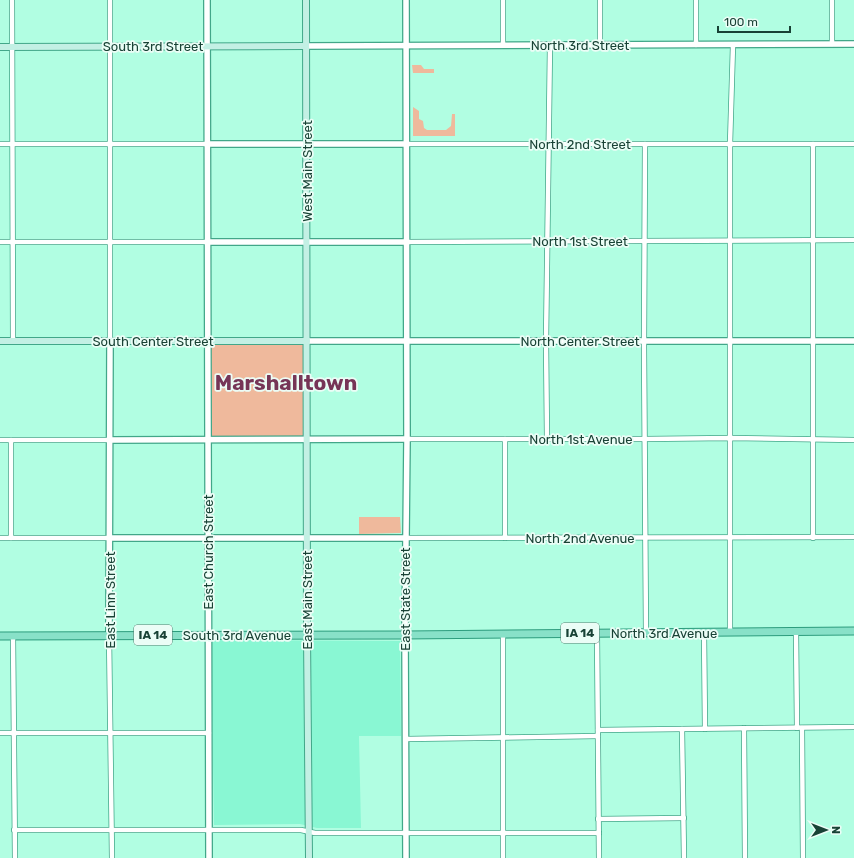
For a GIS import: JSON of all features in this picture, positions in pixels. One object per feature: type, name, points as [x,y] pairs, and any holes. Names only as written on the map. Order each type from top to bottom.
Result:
[{"type":"main road","name":"West Main Street","points":[[306,0],[307,341]]},
{"type":"main road","name":"South 3rd Street","points":[[0,46],[306,46]]},
{"type":"main road","name":"South Center Street","points":[[0,341],[307,341]]},
{"type":"main road","name":"East Main Street","points":[[307,341],[309,858]]},
{"type":"main road","name":"North 3rd Avenue","points":[[307,635],[405,636],[854,631]]},
{"type":"main road","name":"South 3rd Avenue","points":[[0,636],[307,635]]},
{"type":"street","points":[[12,0],[13,341]]},
{"type":"street","points":[[110,0],[110,341]]},
{"type":"street","name":"East Church Street","points":[[207,0],[209,858]]},
{"type":"street","name":"East State Street","points":[[406,0],[406,858]]},
{"type":"street","points":[[503,0],[503,45]]},
{"type":"street","points":[[600,0],[600,45]]},
{"type":"street","points":[[696,0],[696,45]]},
{"type":"street","points":[[832,0],[832,44]]},
{"type":"street","name":"North 3rd Street","points":[[306,46],[854,44]]},
{"type":"street","points":[[547,439],[546,341],[550,45]]},
{"type":"street","points":[[730,632],[730,144],[733,45]]},
{"type":"street","points":[[0,144],[208,144]]},
{"type":"street","name":"North 2nd Street","points":[[208,144],[854,144]]},
{"type":"street","points":[[645,144],[644,341],[646,633]]},
{"type":"street","points":[[812,144],[812,538]]},
{"type":"street","name":"North 1st Street","points":[[208,242],[854,240]]},
{"type":"street","points":[[0,242],[208,242]]},
{"type":"street","name":"East Linn Street","points":[[110,341],[112,858]]},
{"type":"street","name":"North Center Street","points":[[307,341],[854,341]]},
{"type":"street","name":"North 1st Avenue","points":[[110,440],[730,438],[854,440]]},
{"type":"street","points":[[505,439],[505,538]]},
{"type":"street","points":[[0,440],[110,440]]},
{"type":"street","points":[[11,440],[11,538]]},
{"type":"street","name":"North 2nd Avenue","points":[[110,538],[854,537]]},
{"type":"street","points":[[0,538],[110,538]]},
{"type":"street","points":[[704,632],[705,729]]},
{"type":"street","points":[[796,632],[797,728]]},
{"type":"street","points":[[597,633],[599,858]]},
{"type":"street","points":[[503,634],[503,858]]},
{"type":"street","points":[[13,636],[15,858]]},
{"type":"street","points":[[598,730],[854,727]]},
{"type":"street","points":[[744,728],[745,858]]},
{"type":"street","points":[[802,728],[802,858]]},
{"type":"street","points":[[682,729],[684,858]]},
{"type":"street","points":[[0,733],[209,733]]},
{"type":"street","points":[[406,739],[598,736]]},
{"type":"street","points":[[598,819],[684,818]]},
{"type":"street","points":[[14,830],[301,830],[315,833],[598,834]]},
{"type":"shaded area","points":[[412,65],[421,65],[424,69],[434,69],[434,73],[413,73]]},
{"type":"shaded area","points":[[413,107],[419,111],[419,119],[423,121],[424,128],[427,130],[446,130],[451,126],[452,114],[455,114],[455,136],[413,136]]},
{"type":"shaded area","points":[[207,341],[307,341],[307,439],[207,439]]},
{"type":"shaded area","points":[[359,517],[400,517],[401,533],[359,534]]},
{"type":"shaded area","points":[[211,640],[400,641],[401,736],[359,736],[361,828],[317,828],[300,824],[214,825]]},
{"type":"district","name":"Marshalltown","points":[[286,382]]}]
